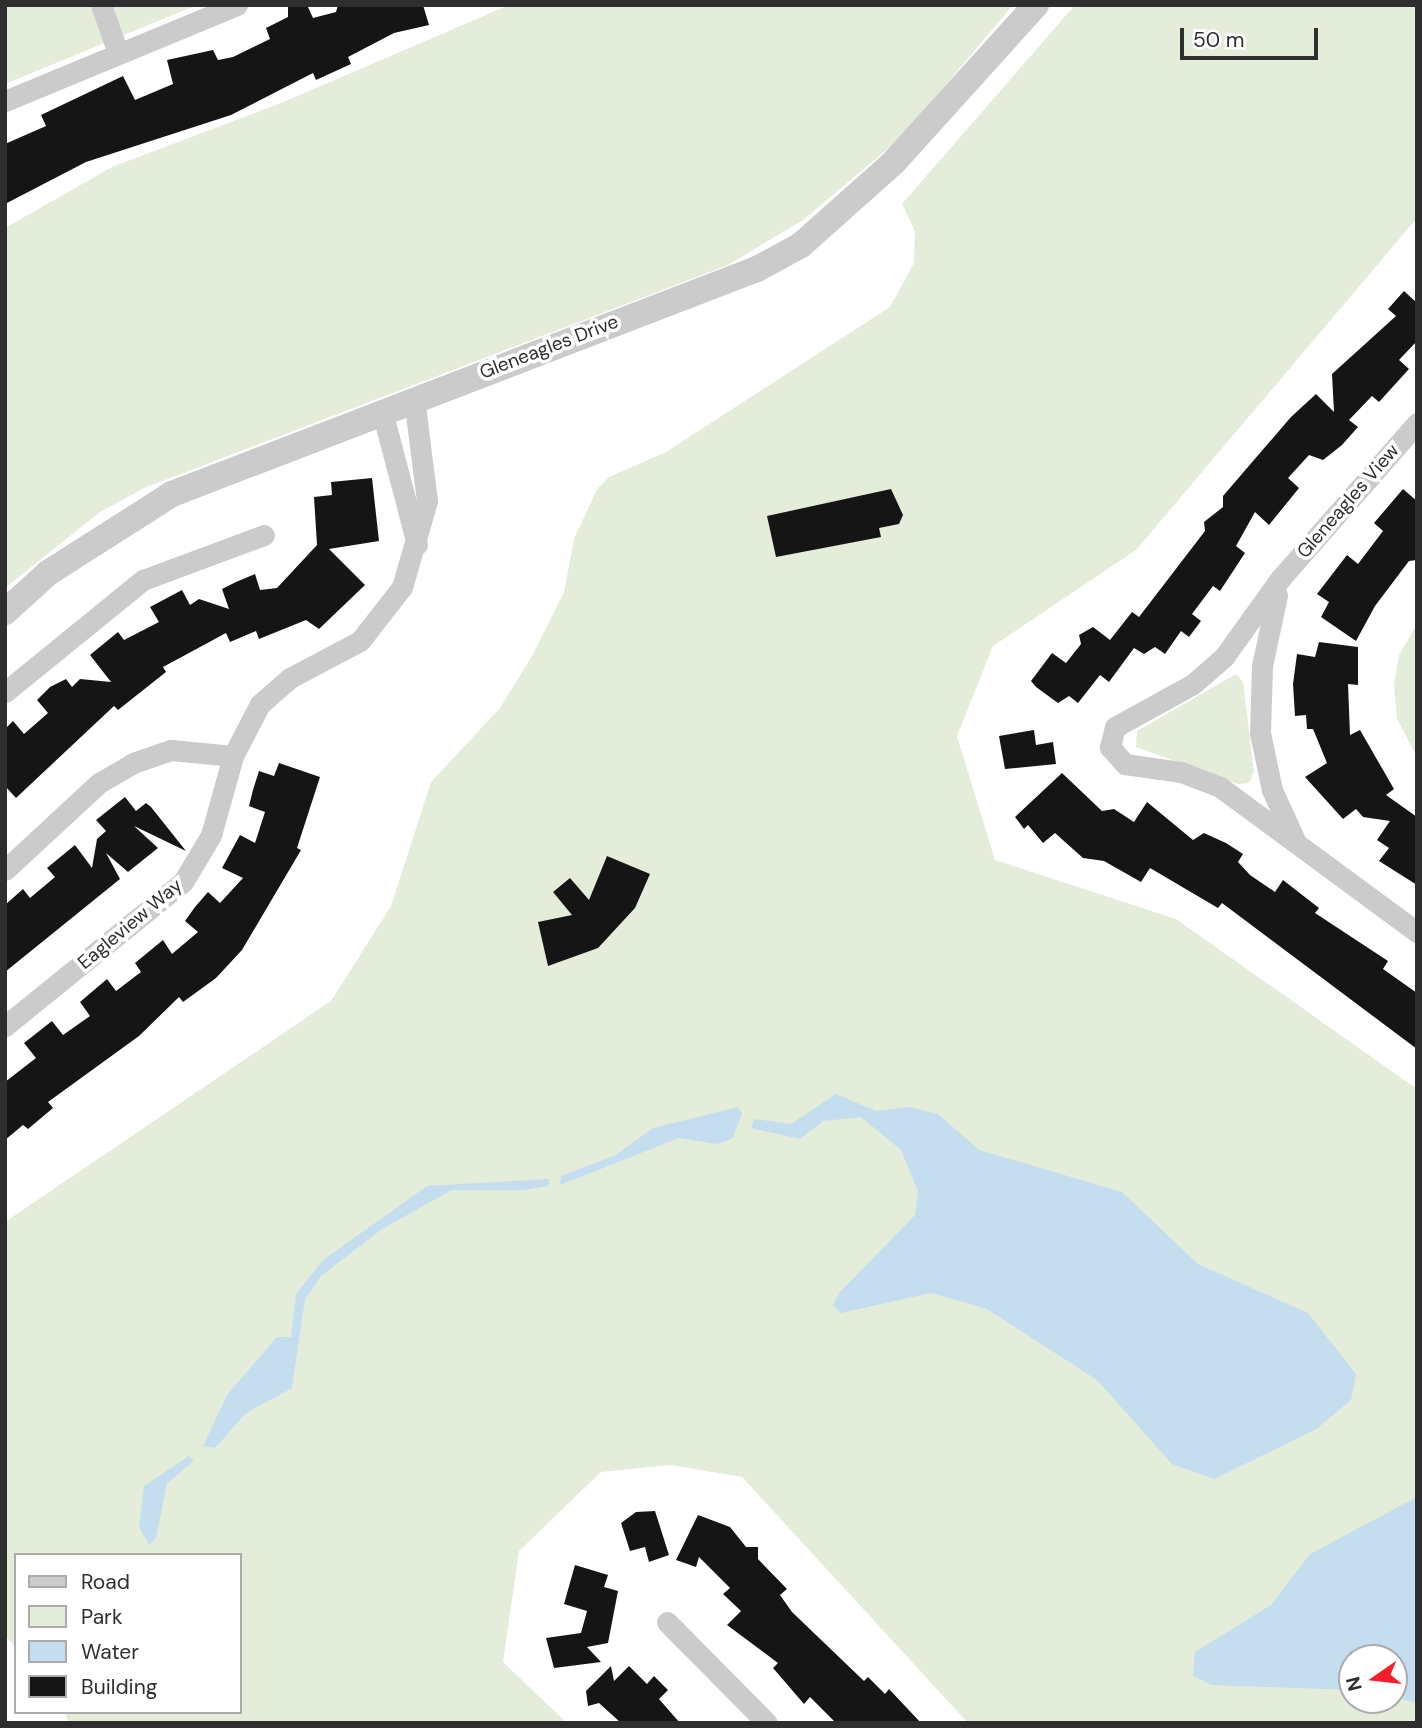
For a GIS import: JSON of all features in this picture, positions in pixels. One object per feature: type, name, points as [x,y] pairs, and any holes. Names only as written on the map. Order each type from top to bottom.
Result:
[{"type":"street","points":[[101,5],[117,50]]},
{"type":"street","points":[[5,101],[117,50],[237,5]]},
{"type":"street","name":"Gleneagles Drive","points":[[5,612],[58,566],[172,495],[414,398],[757,269],[801,245],[894,162],[1036,5]]},
{"type":"street","name":"Eagleview Way","points":[[5,1026],[183,882],[211,835],[233,756],[248,720],[274,688],[340,655],[378,621],[402,587],[417,544],[428,478],[414,398]]},
{"type":"street","points":[[382,411],[417,544]]},
{"type":"street","name":"Gleneagles View","points":[[1417,423],[1280,579],[1224,657],[1193,684],[1115,727],[1111,747],[1125,764],[1181,772],[1220,787],[1417,932]]},
{"type":"street","points":[[5,692],[143,580],[264,535]]},
{"type":"street","name":"Gleneagles View","points":[[1280,579],[1262,666],[1259,733],[1272,790],[1295,840]]},
{"type":"street","points":[[5,870],[99,783],[133,763],[171,750],[233,756]]},
{"type":"street","points":[[667,1622],[767,1723]]},
{"type":"green space","points":[[5,5],[197,5],[5,84]]},
{"type":"green space","points":[[509,5],[1013,5],[902,137],[803,220],[728,265],[144,488],[100,512],[5,588],[5,228],[112,167],[281,103]]},
{"type":"green space","points":[[1075,5],[1417,5],[1417,218],[1136,550],[993,646],[957,736],[995,860],[1176,919],[1417,1089],[1417,1723],[968,1723],[742,1477],[670,1465],[601,1472],[519,1551],[503,1662],[567,1723],[68,1723],[66,1714],[242,1714],[242,1553],[14,1553],[14,1645],[5,1636],[5,1222],[331,1001],[391,906],[431,782],[500,708],[532,656],[564,592],[574,539],[597,489],[609,477],[666,452],[890,307],[914,263],[915,231],[902,204]]},
{"type":"green space","points":[[1417,624],[1417,757],[1397,719],[1394,685],[1399,655]]},
{"type":"green space","points":[[1236,674],[1243,682],[1254,772],[1249,783],[1238,784],[1136,747],[1137,731]]},
{"type":"water","points":[[836,1094],[876,1111],[909,1107],[938,1114],[979,1150],[1122,1192],[1198,1264],[1308,1313],[1356,1374],[1351,1400],[1315,1430],[1214,1479],[1172,1464],[1097,1380],[987,1309],[931,1293],[841,1313],[833,1305],[839,1293],[915,1215],[918,1191],[901,1150],[861,1117],[823,1121],[800,1139],[751,1128],[754,1119],[791,1124]]},
{"type":"water","points":[[738,1107],[742,1114],[732,1139],[717,1144],[679,1138],[560,1185],[561,1176],[616,1155],[653,1128]]},
{"type":"water","points":[[549,1179],[549,1186],[523,1190],[452,1190],[382,1229],[321,1276],[305,1299],[292,1388],[246,1413],[215,1448],[203,1446],[227,1395],[277,1337],[291,1337],[296,1294],[323,1260],[427,1186]]},
{"type":"water","points":[[189,1456],[194,1461],[167,1483],[156,1538],[149,1545],[139,1527],[144,1486]]},
{"type":"water","points":[[1417,1497],[1417,1703],[1408,1701],[1408,1644],[1338,1644],[1338,1690],[1211,1685],[1193,1676],[1195,1652],[1271,1605],[1310,1554]]},
{"type":"building","points":[[288,5],[307,5],[313,18],[336,12],[338,5],[423,5],[429,25],[394,33],[348,57],[351,64],[316,80],[313,73],[231,115],[86,162],[5,204],[5,144],[46,126],[41,115],[123,76],[135,100],[173,84],[167,60],[213,50],[218,60],[233,57],[270,39],[266,28],[288,17]]},
{"type":"building","points":[[1404,291],[1417,303],[1417,341],[1399,360],[1409,369],[1379,402],[1372,396],[1349,420],[1358,427],[1342,445],[1323,460],[1309,455],[1288,478],[1299,488],[1269,525],[1255,512],[1236,546],[1245,553],[1220,591],[1213,586],[1192,614],[1201,621],[1189,637],[1181,631],[1165,654],[1155,647],[1144,654],[1134,648],[1109,682],[1100,675],[1078,703],[1069,696],[1058,703],[1036,687],[1031,681],[1052,653],[1066,663],[1081,644],[1079,635],[1093,627],[1110,640],[1132,612],[1139,617],[1205,531],[1204,522],[1223,507],[1223,496],[1291,417],[1316,394],[1334,412],[1332,374],[1396,316],[1388,309]]},
{"type":"building","points":[[372,478],[379,541],[329,549],[365,585],[319,629],[306,620],[259,639],[256,631],[230,642],[226,633],[163,667],[166,672],[118,710],[114,706],[16,798],[5,786],[5,729],[13,721],[24,734],[48,713],[37,700],[50,687],[66,679],[72,687],[80,679],[111,682],[90,655],[118,632],[124,640],[159,622],[150,607],[182,590],[190,605],[199,599],[229,609],[222,589],[236,582],[255,574],[260,590],[277,588],[317,545],[314,497],[332,495],[331,482]]},
{"type":"building","points":[[891,489],[903,515],[899,524],[879,528],[881,537],[776,557],[767,516]]},
{"type":"building","points":[[1403,489],[1417,501],[1417,560],[1409,561],[1375,606],[1356,641],[1321,617],[1329,602],[1317,594],[1347,555],[1358,564],[1383,531],[1374,523]]},
{"type":"building","points":[[1319,642],[1358,647],[1358,685],[1348,684],[1350,735],[1360,730],[1394,789],[1386,795],[1417,817],[1417,885],[1379,861],[1389,848],[1377,840],[1390,821],[1363,817],[1356,809],[1343,819],[1305,777],[1327,763],[1313,729],[1307,729],[1306,715],[1295,716],[1293,684],[1297,654],[1315,657]]},
{"type":"building","points":[[1034,730],[1036,745],[1053,742],[1056,764],[1005,769],[999,736]]},
{"type":"building","points":[[279,763],[320,777],[297,848],[301,850],[242,950],[216,978],[183,1002],[179,997],[139,1036],[48,1102],[53,1108],[28,1129],[23,1125],[5,1140],[5,1082],[36,1058],[24,1043],[52,1021],[63,1035],[90,1016],[80,1002],[107,979],[116,991],[141,972],[135,963],[163,940],[172,954],[198,932],[185,921],[195,907],[208,892],[220,903],[243,878],[222,868],[240,835],[255,843],[265,812],[249,806],[253,790],[259,771],[274,776]]},
{"type":"building","points":[[1062,773],[1102,811],[1114,809],[1134,822],[1147,802],[1193,840],[1204,833],[1226,843],[1243,854],[1238,862],[1250,875],[1275,892],[1283,880],[1319,908],[1315,913],[1388,961],[1383,969],[1417,993],[1417,1049],[1222,903],[1218,908],[1150,868],[1141,882],[1104,861],[1083,858],[1055,833],[1043,843],[1028,825],[1024,829],[1015,817]]},
{"type":"building","points":[[125,797],[136,811],[146,803],[151,807],[186,851],[134,826],[158,848],[128,872],[106,853],[120,879],[5,972],[5,905],[23,889],[30,898],[55,877],[47,868],[75,845],[92,868],[97,839],[106,831],[96,820]]},
{"type":"building","points":[[607,856],[650,874],[635,908],[598,948],[548,966],[538,922],[572,915],[553,892],[570,878],[589,900]]},
{"type":"building","points":[[655,1511],[669,1555],[649,1562],[645,1547],[630,1551],[621,1523],[636,1512]]},
{"type":"building","points":[[698,1515],[730,1527],[746,1547],[758,1547],[758,1559],[787,1589],[780,1595],[792,1612],[864,1681],[868,1677],[885,1694],[889,1689],[921,1723],[836,1723],[810,1697],[804,1704],[773,1668],[778,1663],[727,1625],[741,1611],[723,1594],[730,1588],[699,1557],[696,1567],[676,1560]]},
{"type":"building","points":[[575,1565],[608,1575],[604,1587],[618,1591],[608,1643],[587,1647],[601,1662],[554,1668],[546,1638],[581,1633],[587,1611],[564,1604]]},
{"type":"building","points":[[611,1666],[614,1681],[629,1666],[647,1684],[654,1676],[668,1690],[659,1699],[680,1723],[621,1723],[599,1703],[588,1706],[586,1691]]}]
